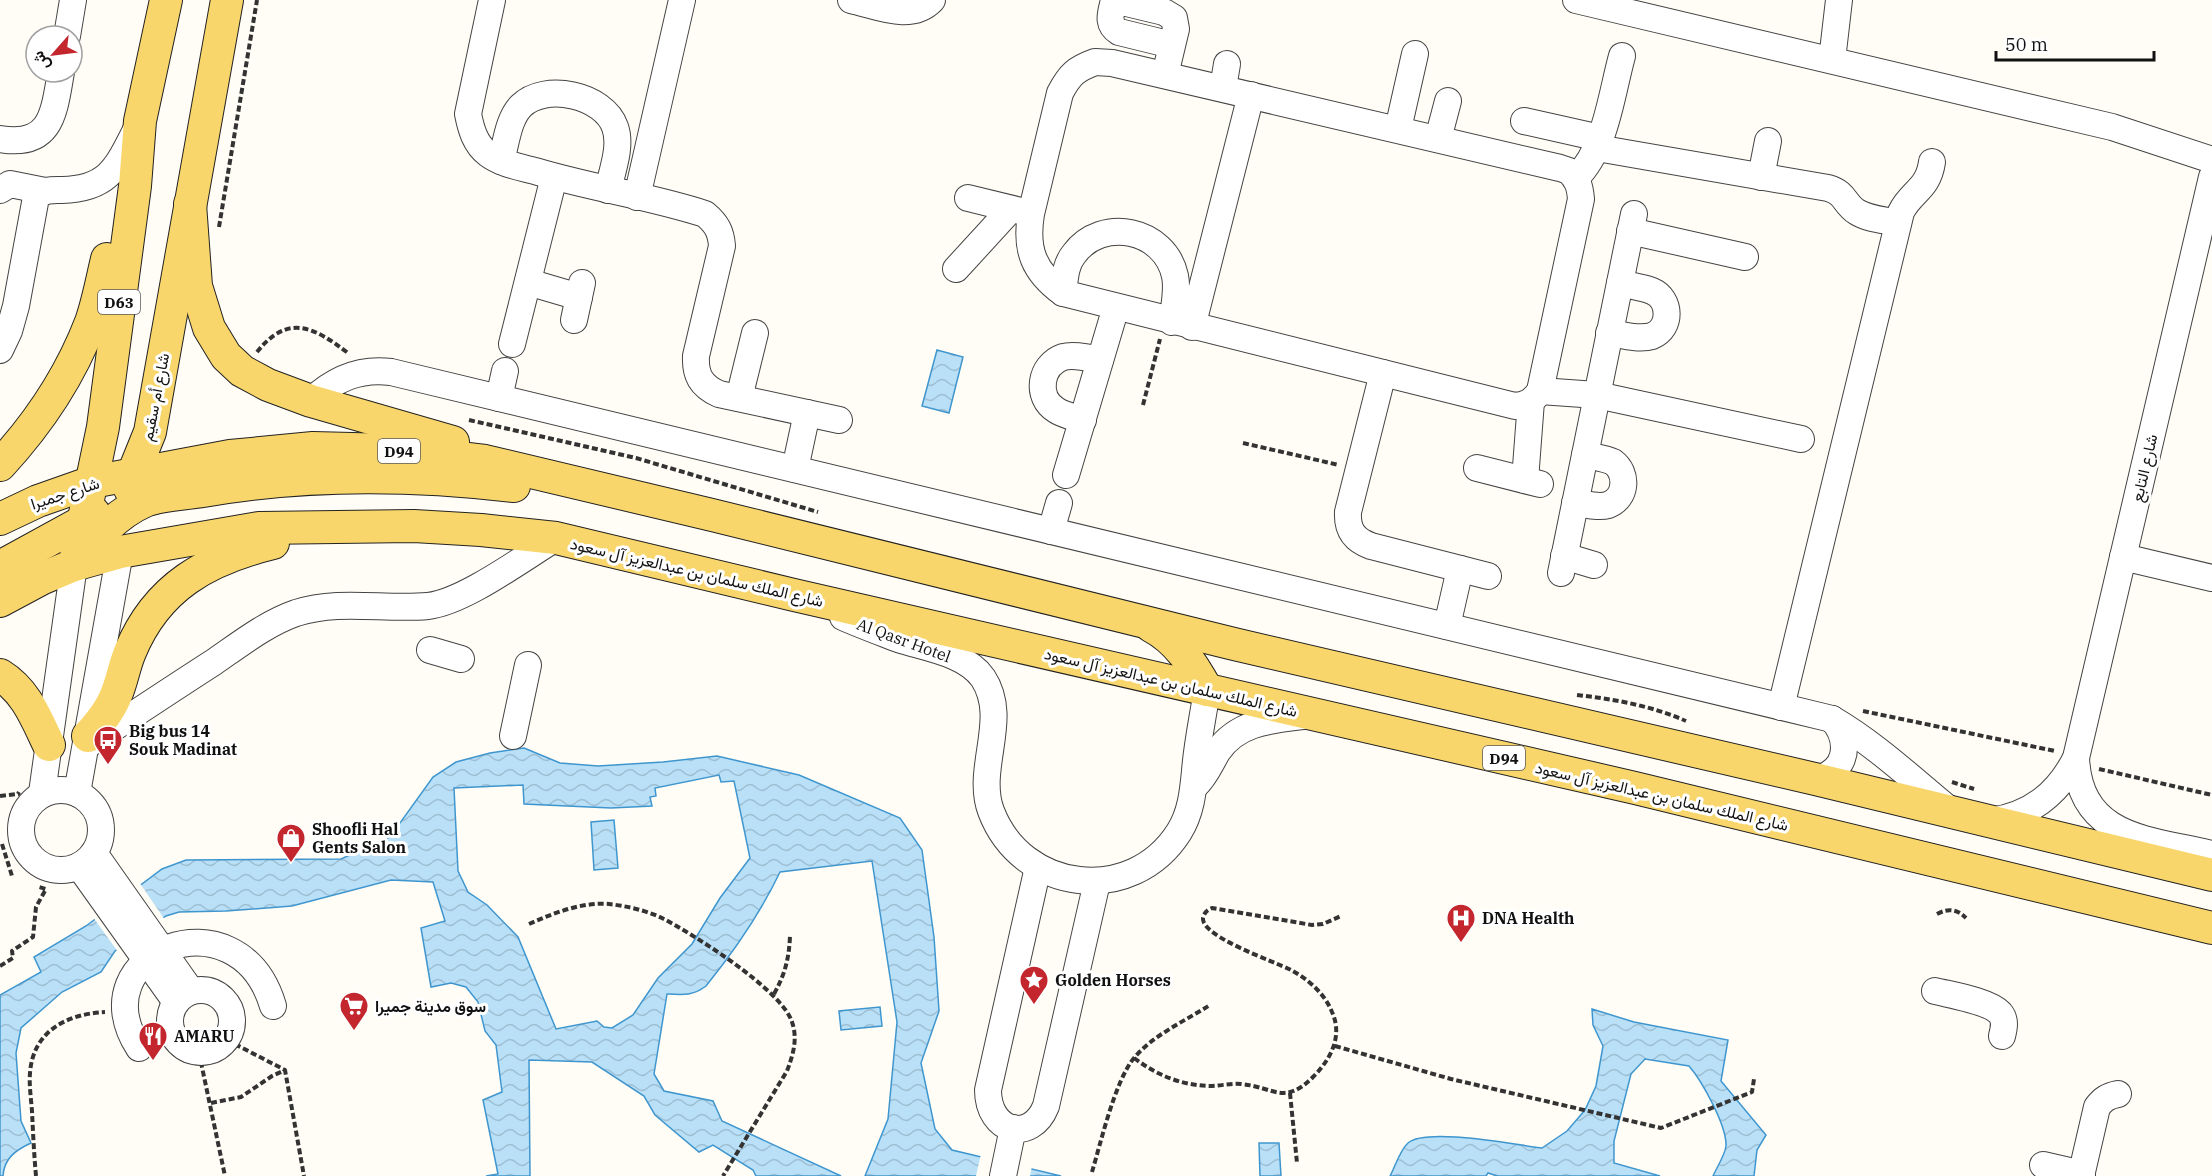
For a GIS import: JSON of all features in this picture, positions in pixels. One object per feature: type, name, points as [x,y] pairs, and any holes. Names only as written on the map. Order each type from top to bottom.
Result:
[{"type":"main road","name":"D63","points":[[74,565],[103,427],[135,186],[140,122],[166,0]]},
{"type":"main road","name":"شارع أم سقيم","points":[[120,552],[150,432],[227,0]]},
{"type":"main road","points":[[0,465],[49,401],[80,348],[100,292],[140,122]]},
{"type":"main road","points":[[135,496],[126,452],[123,422],[144,285],[150,220],[147,169],[140,122]]},
{"type":"main road","points":[[190,204],[196,286],[208,328],[216,343],[226,356],[251,377],[311,400],[661,502],[1234,644],[1815,779],[2212,875]]},
{"type":"main road","name":"شارع جميرا","points":[[6,516],[38,501],[92,482],[135,496],[241,484],[387,477],[490,483],[661,502]]},
{"type":"main road","points":[[74,565],[91,543],[135,496]]},
{"type":"main road","points":[[0,567],[82,522],[109,501],[135,496],[163,514],[183,520],[259,528]]},
{"type":"main road","points":[[6,516],[31,520],[36,529],[36,538],[30,549]]},
{"type":"main road","points":[[87,741],[105,718],[116,696],[129,653],[138,635],[148,618],[174,588],[201,568],[232,554],[347,526]]},
{"type":"main road","name":"شارع الملك سلمان بن عبدالعزيز آل سعود","points":[[120,552],[259,528],[436,527],[556,538],[794,595],[1635,788],[2212,928]]},
{"type":"main road","name":"D94","points":[[0,600],[74,565],[120,552]]},
{"type":"main road","points":[[1138,619],[1156,628],[1179,649],[1207,690]]},
{"type":"main road","points":[[0,675],[24,696],[49,745]]},
{"type":"street","points":[[69,24],[73,0]]},
{"type":"street","points":[[492,0],[468,114],[477,143],[488,154],[501,161],[554,177],[705,214],[715,222],[721,234],[722,246],[696,356],[699,380],[718,394],[839,420]]},
{"type":"street","points":[[637,197],[682,0]]},
{"type":"street","points":[[851,0],[904,13],[924,8],[932,0]]},
{"type":"street","points":[[1576,0],[2112,127],[2212,160]]},
{"type":"street","points":[[1823,59],[1831,0]]},
{"type":"street","points":[[1823,59],[1839,0]]},
{"type":"street","points":[[1165,75],[1172,45]]},
{"type":"street","points":[[1398,129],[1415,54]]},
{"type":"street","points":[[1576,178],[1584,170],[1599,143],[1622,56]]},
{"type":"street","points":[[956,269],[1010,204],[1068,78],[1080,68],[1095,62],[1112,63],[1165,75],[1196,92],[1225,76],[1251,95],[1560,168],[1576,178],[1581,199],[1536,396],[1533,482],[1477,468]]},
{"type":"street","points":[[0,139],[25,140],[41,132],[53,114],[59,84]]},
{"type":"street","points":[[501,161],[513,117],[528,100],[549,93],[583,99],[603,109],[615,128],[617,150],[608,190]]},
{"type":"street","points":[[1177,323],[1251,95]]},
{"type":"street","points":[[1438,139],[1448,101]]},
{"type":"street","points":[[1524,121],[1599,143],[1835,190],[1842,194],[1855,211],[1898,223]]},
{"type":"street","points":[[0,199],[39,196],[85,188],[101,181],[115,170],[140,122]]},
{"type":"street","points":[[2112,127],[2149,129],[2212,142]]},
{"type":"street","points":[[1761,177],[1768,141]]},
{"type":"street","points":[[1781,707],[1898,223],[1905,204],[1925,184],[1932,162]]},
{"type":"street","points":[[512,344],[554,177]]},
{"type":"street","name":"شارع التابع","points":[[1986,821],[2006,819],[2024,813],[2041,803],[2067,775],[2076,758],[2212,177]]},
{"type":"street","points":[[0,190],[4,186],[15,184],[39,196]]},
{"type":"street","points":[[0,350],[9,331],[16,306],[39,196]]},
{"type":"street","points":[[968,198],[1010,204],[1028,229],[1033,259],[1040,273],[1063,293],[1515,406],[1536,396],[1597,395],[1801,439]]},
{"type":"street","points":[[1594,565],[1562,564],[1632,222],[1745,257]]},
{"type":"street","points":[[1063,293],[1066,268],[1082,244],[1095,236],[1108,232],[1123,231],[1137,234],[1150,240],[1170,261],[1175,275],[1177,323]]},
{"type":"street","points":[[528,282],[578,300]]},
{"type":"street","points":[[1609,333],[1643,338],[1654,335],[1662,329],[1667,319],[1662,298],[1654,292],[1620,283]]},
{"type":"street","points":[[1066,475],[1116,307]]},
{"type":"street","points":[[739,398],[755,333]]},
{"type":"street","points":[[1083,420],[1057,411],[1050,405],[1044,397],[1043,378],[1047,370],[1061,358],[1070,356],[1100,360]]},
{"type":"street","points":[[311,400],[339,379],[372,371],[391,372],[1832,719],[1874,746],[1954,813]]},
{"type":"street","points":[[499,398],[505,371]]},
{"type":"street","points":[[1383,373],[1348,512],[1347,523],[1352,534],[1360,543],[1488,576]]},
{"type":"street","points":[[795,469],[807,413]]},
{"type":"street","points":[[1575,503],[1600,507],[1611,504],[1619,498],[1624,488],[1619,467],[1610,461],[1585,455]]},
{"type":"street","points":[[1051,531],[1059,502]]},
{"type":"street","points":[[87,741],[275,623],[295,614],[338,604],[429,606],[449,601],[556,538]]},
{"type":"street","name":"شارع أم سقيم","points":[[78,793],[120,552]]},
{"type":"street","points":[[2123,556],[2212,578]]},
{"type":"street","points":[[74,565],[49,745],[31,790],[29,804],[7,835],[21,840],[27,853],[36,862],[57,870],[89,864]]},
{"type":"street","points":[[1447,626],[1460,569]]},
{"type":"street","name":"Al Qasr Hotel","points":[[794,595],[855,622],[968,663],[982,677],[992,695],[994,715],[986,786],[991,811],[1007,839],[1018,852],[1038,867],[1066,879],[1097,882],[1122,877],[1146,866],[1166,850],[1180,831],[1190,809],[1207,690]]},
{"type":"street","points":[[430,650],[461,659]]},
{"type":"street","points":[[513,736],[528,665]]},
{"type":"street","name":"Al Qasr Hotel","points":[[1194,786],[1207,772],[1220,749],[1243,729],[1268,720],[1314,715]]},
{"type":"street","points":[[1815,779],[1829,774],[1839,764],[1844,750],[1842,733],[1832,719]]},
{"type":"street","name":"شارع التابع","points":[[2076,758],[2081,792],[2089,806],[2115,829],[2212,854]]},
{"type":"street","points":[[31,790],[66,789],[78,793],[95,808],[100,819],[101,831],[99,843],[89,864]]},
{"type":"street","points":[[89,864],[184,996]]},
{"type":"street","points":[[1003,1176],[1011,1137],[1004,1125],[990,1110],[988,1090],[1038,867]]},
{"type":"street","points":[[1011,1137],[1030,1126],[1043,1114],[1046,1106],[1097,882]]},
{"type":"street","points":[[148,946],[193,942],[224,947],[238,954],[256,970],[269,990],[273,1006]]},
{"type":"street","points":[[135,1041],[125,1019],[124,1003],[128,987],[148,946]]},
{"type":"street","points":[[208,990],[217,994],[229,1006],[233,1023],[227,1040],[215,1050],[199,1053],[183,1047],[173,1034],[170,1017],[184,996],[208,990]]},
{"type":"street","points":[[1935,991],[1964,998],[2000,1013],[2005,1024],[2002,1036]]},
{"type":"street","points":[[2043,1165],[2081,1175],[2097,1107],[2102,1100],[2118,1094]]},
{"type":"path","points":[[218,231],[256,0]]},
{"type":"path","points":[[1143,405],[1177,323]]},
{"type":"path","points":[[253,357],[267,339],[289,327],[318,332],[372,371]]},
{"type":"path","points":[[460,418],[636,458],[818,512]]},
{"type":"path","points":[[1243,443],[1359,470]]},
{"type":"path","points":[[1572,694],[1605,698],[1671,714],[1693,723]]},
{"type":"path","points":[[1832,719],[1865,711],[2059,752],[2083,729],[2098,769],[2212,795]]},
{"type":"path","points":[[1943,779],[1975,789]]},
{"type":"path","points":[[0,796],[31,790]]},
{"type":"path","points":[[7,835],[12,876]]},
{"type":"path","points":[[0,966],[13,958],[12,951],[33,937],[36,907],[46,889],[39,887]]},
{"type":"path","points":[[530,924],[552,914],[579,906],[607,904],[635,908],[661,918],[732,962],[774,994],[785,1007],[792,1022],[795,1039],[793,1055],[787,1071],[723,1176]]},
{"type":"path","points":[[1134,1058],[1151,1071],[1170,1080],[1191,1085],[1243,1084],[1277,1093],[1290,1093],[1305,1085],[1315,1076],[1335,1046],[1338,1031],[1330,1006],[1319,992],[1291,970],[1230,944],[1206,927],[1203,920],[1207,911],[1212,908],[1312,925],[1323,924],[1341,916]]},
{"type":"path","points":[[1937,914],[1943,910],[1952,910],[1960,912],[1966,918]]},
{"type":"path","points":[[774,994],[784,976],[789,956],[790,936]]},
{"type":"path","points":[[1092,1172],[1123,1076],[1134,1058],[1151,1042],[1210,1005]]},
{"type":"path","points":[[36,1176],[30,1074],[34,1056],[43,1039],[70,1017],[105,1012],[109,1032],[135,1041]]},
{"type":"path","points":[[227,1040],[285,1070]]},
{"type":"path","points":[[1335,1046],[1451,1078],[1661,1128],[1752,1092],[1754,1079]]},
{"type":"path","points":[[199,1053],[225,1176]]},
{"type":"path","points":[[211,1103],[241,1097],[285,1070]]},
{"type":"path","points":[[285,1070],[304,1176]]},
{"type":"path","points":[[1290,1093],[1297,1163]]},
{"type":"water","points":[[937,350],[963,357],[949,413],[922,406]]},
{"type":"water","points":[[524,748],[560,763],[598,766],[717,756],[799,775],[900,818],[922,850],[934,937],[939,1011],[921,1063],[935,1129],[952,1150],[1061,1176],[865,1176],[888,1119],[897,1022],[872,861],[780,872],[746,931],[706,986],[697,992],[688,994],[667,994],[654,1074],[664,1091],[713,1101],[722,1121],[841,1176],[756,1176],[753,1170],[713,1145],[699,1152],[655,1115],[644,1096],[592,1062],[529,1060],[530,1176],[486,1176],[498,1174],[483,1100],[502,1092],[496,1045],[485,1031],[478,1002],[466,987],[451,983],[431,987],[421,928],[445,921],[433,882],[391,880],[292,906],[179,912],[166,916],[115,951],[101,972],[62,992],[21,1028],[16,1053],[21,1121],[31,1143],[8,1159],[3,1176],[0,1176],[0,995],[41,972],[34,957],[86,926],[162,869],[186,860],[341,859],[390,837],[433,777],[456,762],[490,753]],"holes":[[[719,775],[721,782],[734,781],[750,858],[720,898],[692,944],[658,978],[633,1015],[612,1028],[604,1027],[597,1021],[556,1029],[518,937],[487,905],[468,892],[458,871],[454,788],[523,785],[524,804],[611,808],[652,806],[650,797],[656,796],[655,788]]]},
{"type":"water","points":[[614,820],[618,868],[594,870],[591,822]]},
{"type":"water","points":[[880,1007],[882,1026],[841,1030],[839,1011]]},
{"type":"water","points":[[1592,1009],[1634,1022],[1728,1040],[1721,1081],[1766,1135],[1757,1150],[1754,1176],[1713,1176],[1726,1146],[1722,1127],[1707,1093],[1689,1066],[1645,1059],[1631,1074],[1614,1141],[1614,1163],[1660,1176],[1497,1176],[1488,1173],[1486,1176],[1390,1176],[1405,1146],[1418,1138],[1451,1137],[1542,1148],[1567,1131],[1585,1110],[1596,1086],[1603,1046],[1593,1025]]},
{"type":"water","points":[[1259,1143],[1279,1143],[1281,1176],[1260,1176]]},
{"type":"pier","points":[[139,882],[165,920],[118,952],[93,917]]},
{"type":"pier","points":[[981,1154],[1032,1166],[1030,1176],[976,1176]]},
{"type":"place","name":"Big bus 14 Souk Madinat","points":[[108,766]]},
{"type":"place","name":"Shoofli Hal Gents Salon","points":[[291,864]]},
{"type":"place","name":"DNA Health","points":[[1461,944]]},
{"type":"place","name":"Golden Horses","points":[[1034,1006]]},
{"type":"place","name":"سوق مدينة جميرا","points":[[354,1032]]},
{"type":"place","name":"AMARU","points":[[153,1062]]}]
